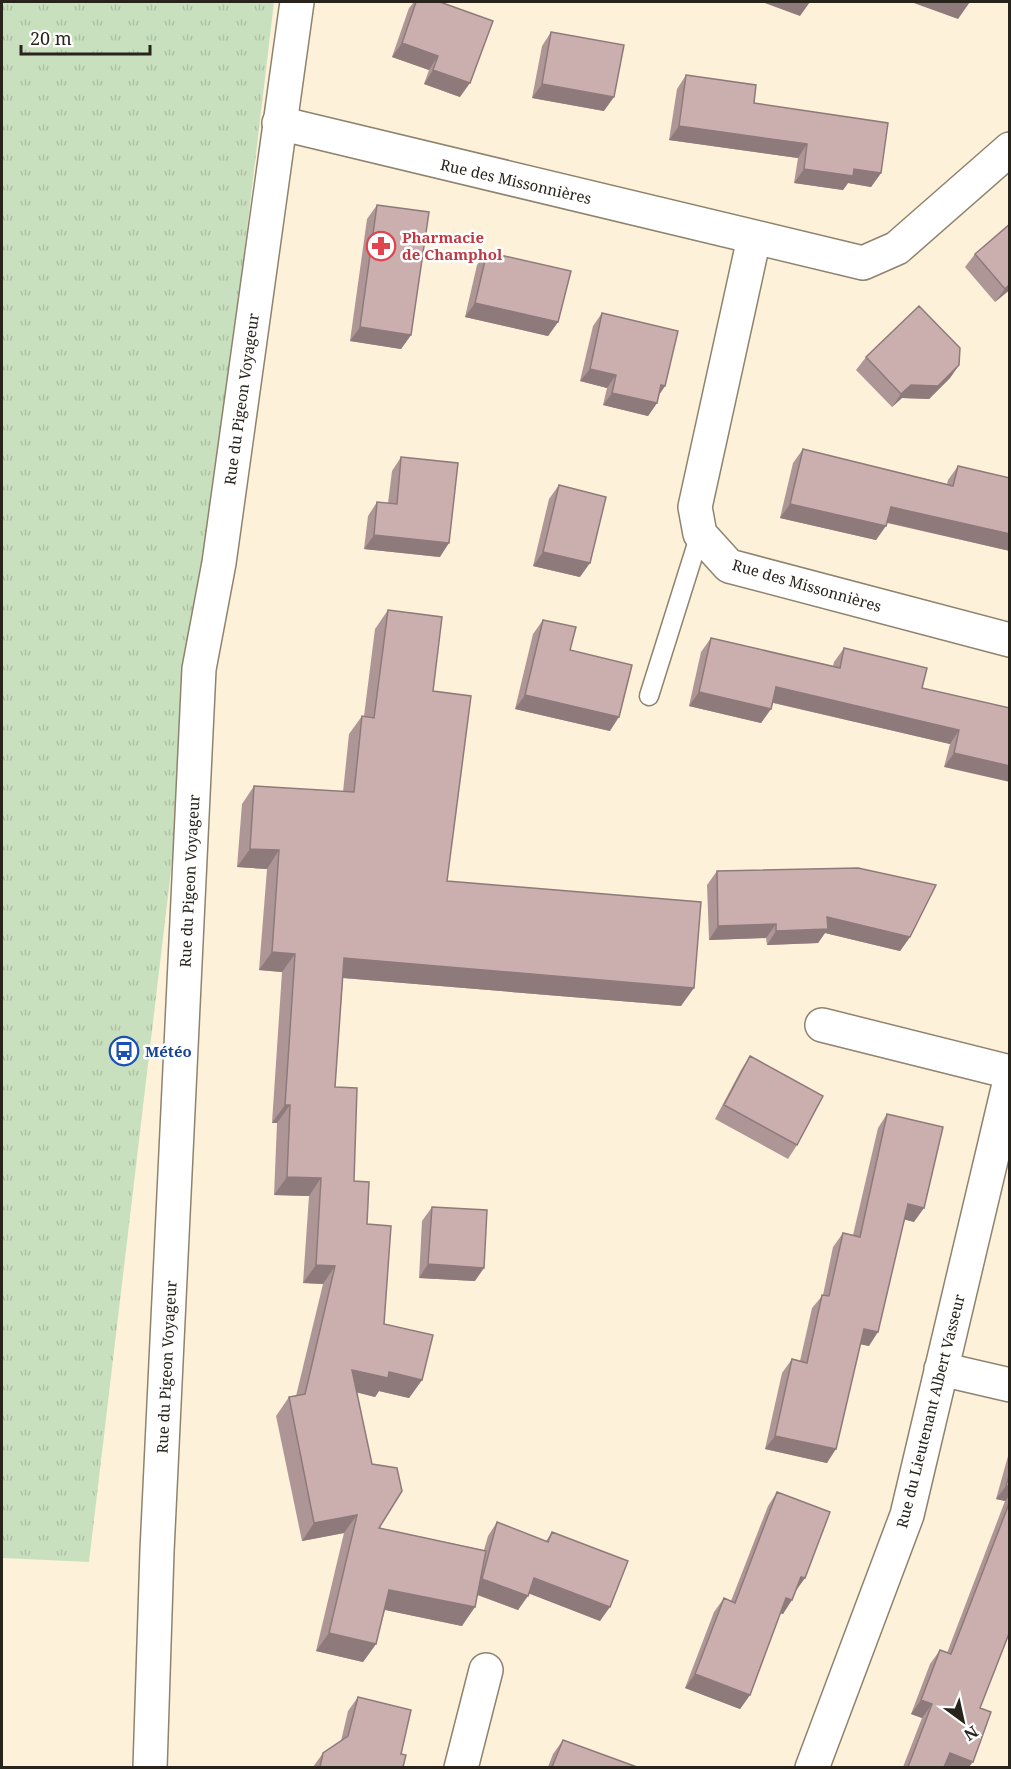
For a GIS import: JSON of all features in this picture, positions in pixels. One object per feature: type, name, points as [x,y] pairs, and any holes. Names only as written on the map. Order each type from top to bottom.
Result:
[{"type":"street","name":"Rue du Pigeon Voyageur","points":[[150,1767],[157,1551],[199,669],[219,563],[297,2]]},
{"type":"street","name":"Rue des Missonnières","points":[[279,123],[863,263],[897,248],[1010,149]]},
{"type":"street","points":[[700,534],[695,507],[754,238]]},
{"type":"street","name":"Rue des Missonnières","points":[[700,534],[729,566],[1010,640]]},
{"type":"street","points":[[822,1025],[1010,1072]]},
{"type":"street","name":"Rue du Lieutenant Albert Vasseur","points":[[812,1767],[907,1515],[1010,1080]]},
{"type":"street","points":[[941,1369],[1010,1385]]},
{"type":"street","points":[[461,1767],[486,1670]]},
{"type":"lane","points":[[649,696],[700,534]]},
{"type":"green space","points":[[2,2],[274,2],[89,1562],[2,1558]]},
{"type":"building","points":[[416,2],[440,2],[493,21],[470,83],[433,70],[438,56],[402,43]]},
{"type":"building","points":[[551,32],[624,45],[614,97],[542,84]]},
{"type":"building","points":[[686,75],[756,85],[754,103],[888,123],[881,173],[854,169],[853,176],[804,169],[807,144],[679,126]]},
{"type":"building","points":[[377,205],[429,212],[411,335],[360,327]]},
{"type":"building","points":[[1010,224],[1010,284],[1005,289],[975,254]]},
{"type":"building","points":[[487,252],[571,271],[558,322],[475,303]]},
{"type":"building","points":[[919,306],[960,348],[959,365],[938,386],[911,385],[901,394],[866,357]]},
{"type":"building","points":[[602,313],[678,331],[665,386],[661,385],[657,403],[612,393],[616,375],[590,369]]},
{"type":"building","points":[[803,449],[953,486],[958,466],[1010,478],[1010,534],[891,507],[886,526],[790,504]]},
{"type":"building","points":[[401,457],[458,463],[449,543],[374,535],[377,502],[397,504]]},
{"type":"building","points":[[559,485],[606,497],[590,563],[543,552]]},
{"type":"building","points":[[388,610],[442,617],[433,691],[471,696],[447,881],[701,902],[694,988],[344,958],[335,1087],[357,1088],[354,1181],[369,1182],[367,1224],[391,1226],[384,1324],[433,1335],[422,1380],[389,1372],[388,1378],[352,1370],[372,1464],[397,1468],[402,1491],[379,1528],[486,1551],[475,1607],[389,1590],[376,1644],[329,1633],[357,1515],[314,1523],[289,1397],[305,1394],[335,1266],[316,1265],[321,1178],[287,1177],[290,1105],[285,1105],[295,954],[272,952],[279,850],[250,849],[254,786],[354,792],[362,716],[374,718]]},
{"type":"building","points":[[543,620],[576,627],[570,650],[632,665],[619,717],[525,695]]},
{"type":"building","points":[[711,638],[840,668],[844,648],[927,668],[922,688],[1010,708],[1010,766],[954,753],[959,730],[776,687],[771,709],[699,692]]},
{"type":"building","points":[[858,868],[936,885],[910,937],[827,917],[828,929],[776,931],[776,924],[718,926],[717,871]]},
{"type":"building","points":[[750,1056],[823,1096],[797,1145],[724,1105]]},
{"type":"building","points":[[887,1114],[943,1127],[924,1208],[908,1204],[878,1332],[864,1329],[836,1449],[775,1436],[792,1359],[807,1363],[822,1295],[829,1296],[843,1233],[860,1237]]},
{"type":"building","points":[[432,1207],[487,1210],[484,1268],[428,1264]]},
{"type":"building","points":[[1010,1472],[1010,1486],[1006,1486]]},
{"type":"building","points":[[777,1492],[830,1512],[805,1578],[801,1577],[792,1600],[786,1598],[750,1695],[695,1674],[724,1598],[735,1603]]},
{"type":"building","points":[[1010,1501],[1010,1631],[980,1708],[991,1712],[973,1762],[950,1753],[944,1767],[908,1767],[932,1704],[921,1700],[940,1650],[951,1654]]},
{"type":"building","points":[[497,1522],[548,1542],[552,1532],[628,1561],[610,1607],[534,1578],[528,1596],[482,1579]]},
{"type":"building","points":[[358,1697],[411,1710],[401,1754],[406,1755],[403,1767],[320,1767],[323,1753],[348,1736]]},
{"type":"building","points":[[563,1740],[637,1767],[552,1767]]},
{"type":"place","name":"Pharmacie de Champhol","points":[[381,246]]},
{"type":"place","name":"Météo","points":[[124,1051]]}]
